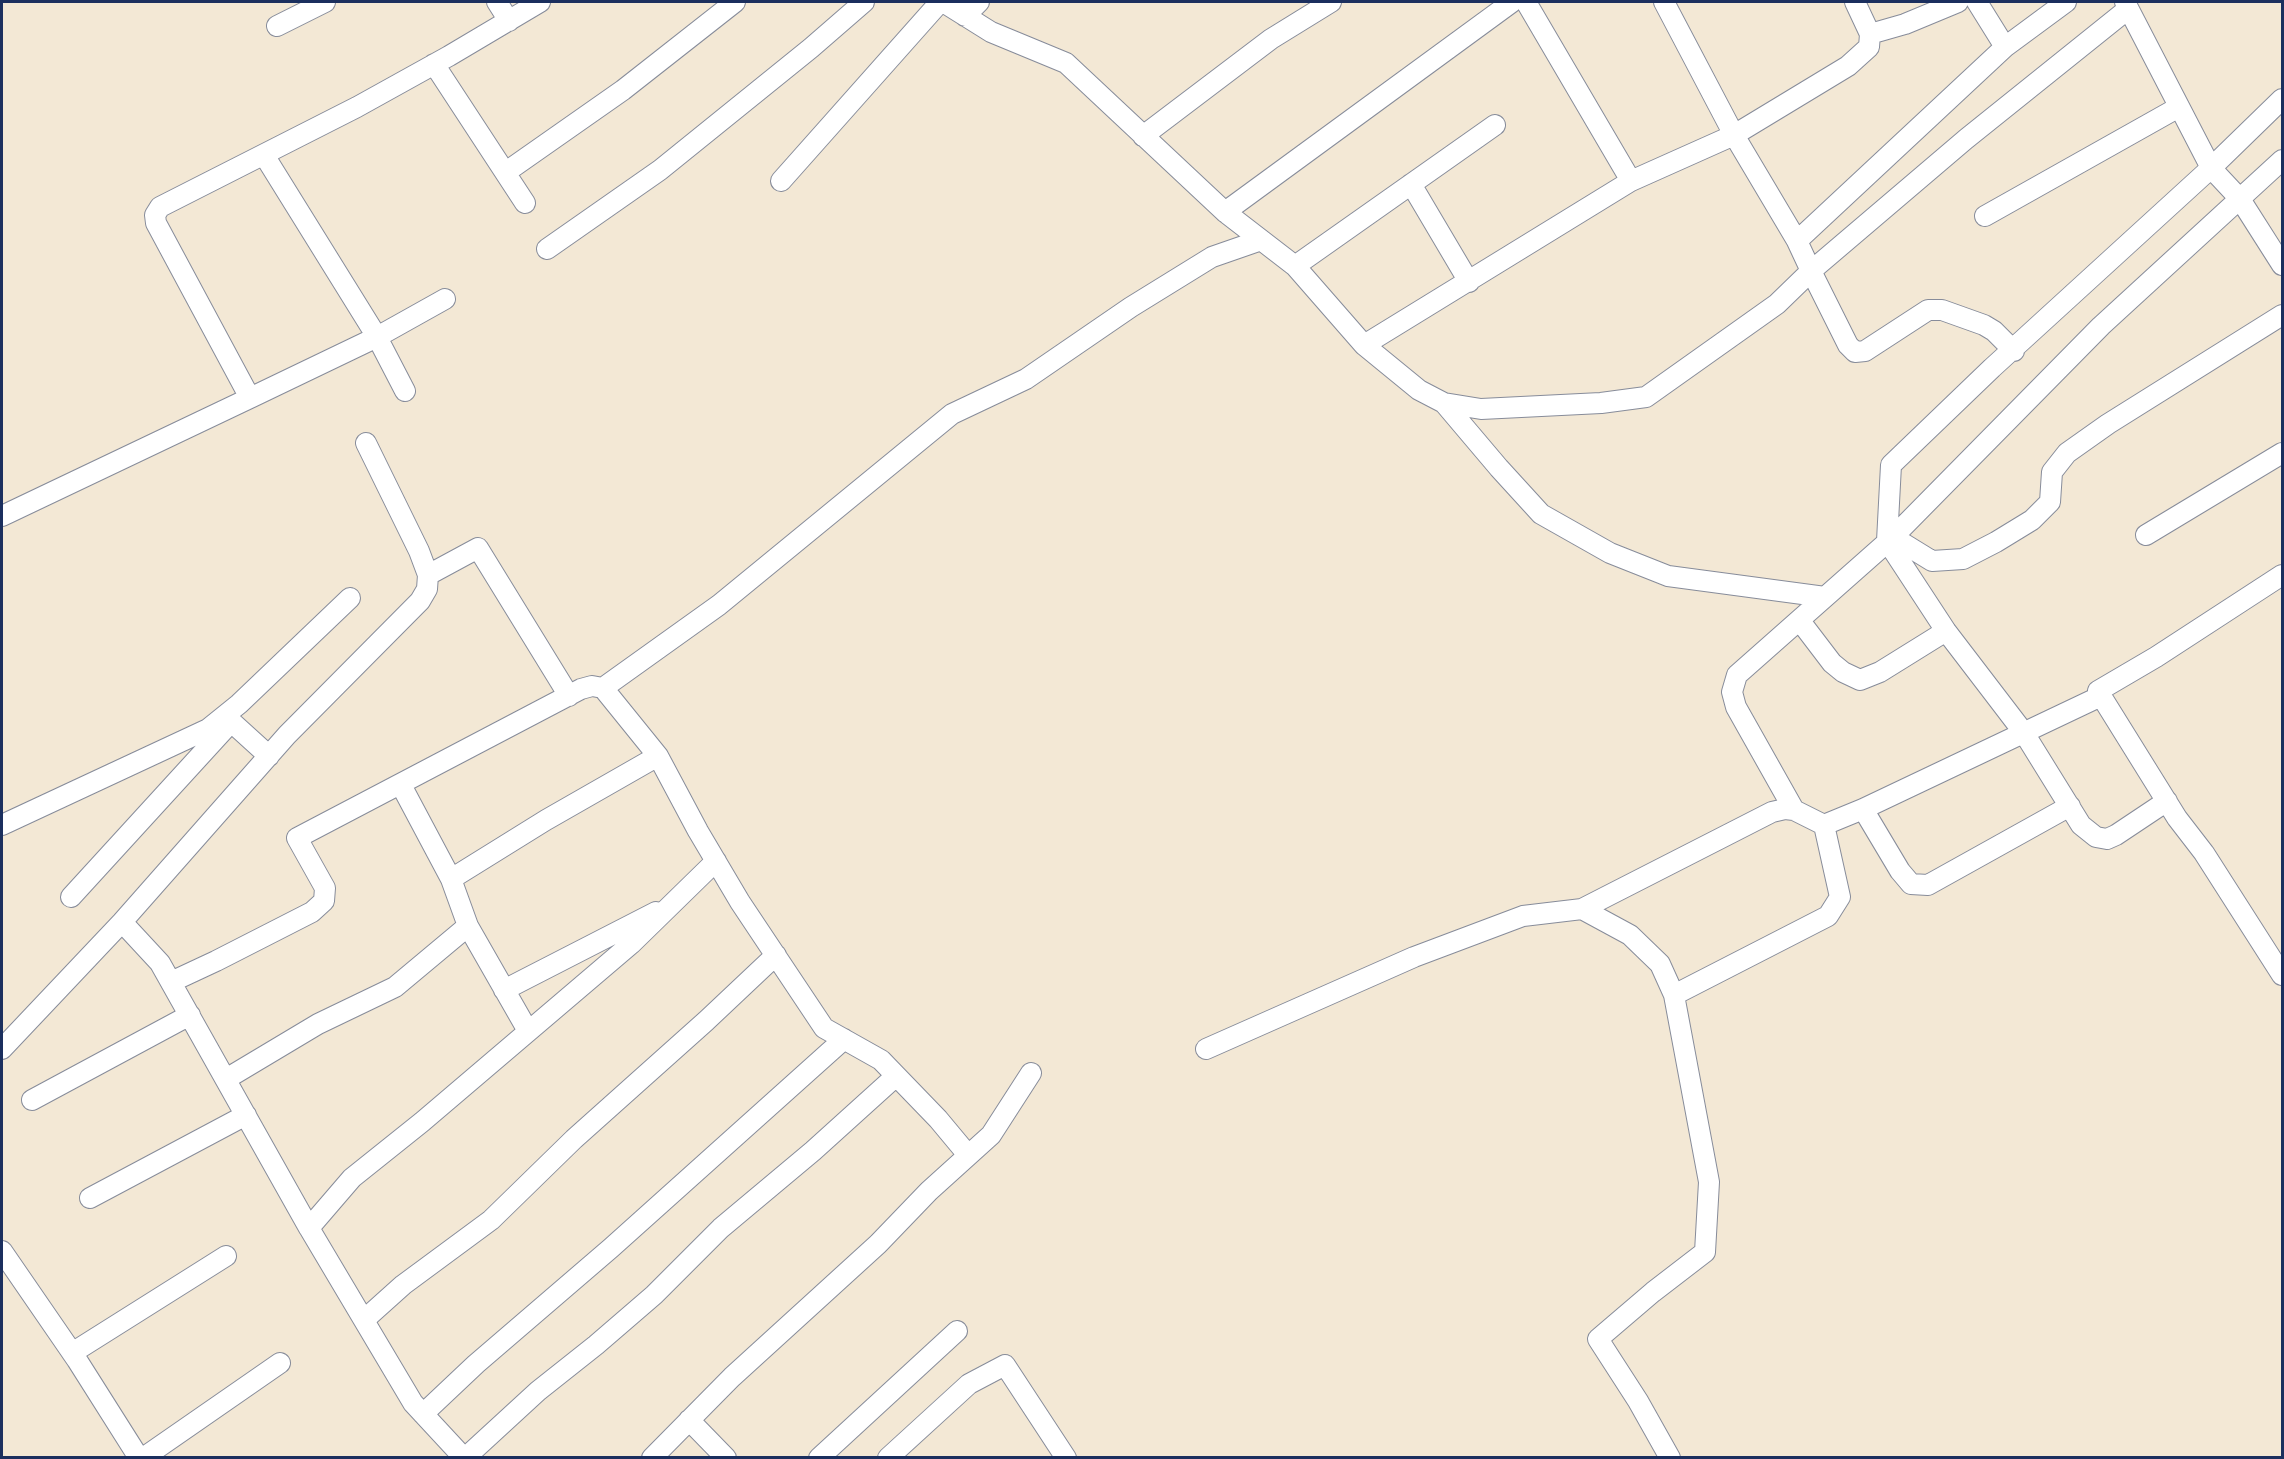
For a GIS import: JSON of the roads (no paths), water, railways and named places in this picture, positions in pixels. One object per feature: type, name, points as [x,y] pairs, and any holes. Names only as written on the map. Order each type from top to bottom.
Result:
[{"type":"street","points":[[277,26],[326,2]]},
{"type":"street","points":[[496,2],[509,21]]},
{"type":"street","points":[[250,398],[156,224],[155,215],[160,207],[434,64],[540,2]]},
{"type":"street","points":[[506,172],[623,90],[735,2]]},
{"type":"street","points":[[547,249],[660,170],[811,48],[864,2]]},
{"type":"street","points":[[781,181],[942,2],[991,32],[1066,63],[1225,212],[1295,266],[1364,345],[1419,390],[1444,403],[1480,409],[1601,403],[1646,397],[1777,304],[1811,271],[2127,5],[2211,168],[2240,199],[2283,265]]},
{"type":"street","points":[[965,16],[979,2]]},
{"type":"street","points":[[1143,136],[1271,39],[1331,2]]},
{"type":"street","points":[[1225,212],[1512,2]]},
{"type":"street","points":[[1526,2],[1631,181]]},
{"type":"street","points":[[1664,2],[1734,135],[1797,241],[1848,345],[1855,352],[1865,351],[1928,310],[1942,310],[1984,325],[1995,331],[2014,351]]},
{"type":"street","points":[[1364,345],[1631,181],[1734,135],[1848,66],[1869,47],[1870,34],[1855,2]]},
{"type":"street","points":[[1870,34],[1905,24],[1958,2]]},
{"type":"street","points":[[1977,2],[2005,47]]},
{"type":"street","points":[[1797,241],[2005,47],[2067,2]]},
{"type":"street","points":[[434,64],[525,202]]},
{"type":"street","points":[[2167,801],[2107,839],[2096,837],[2081,825],[2024,733],[1946,631],[1890,539],[1891,465],[2283,99]]},
{"type":"street","points":[[1985,216],[2179,107]]},
{"type":"street","points":[[1295,266],[1495,125]]},
{"type":"street","points":[[264,154],[377,337],[405,391]]},
{"type":"street","points":[[1794,810],[1736,707],[1732,692],[1737,675],[1890,539],[2101,326],[2283,160]]},
{"type":"street","points":[[1411,184],[1469,282]]},
{"type":"street","points":[[603,688],[719,605],[952,414],[1026,379],[1212,257],[1261,240]]},
{"type":"street","points":[[2,516],[377,337],[445,299]]},
{"type":"street","points":[[1890,539],[1932,561],[1963,559],[1996,542],[2032,520],[2050,502],[2052,472],[2067,453],[2108,423],[2283,315]]},
{"type":"street","points":[[1444,403],[1541,514],[1610,553],[1668,576],[1826,597]]},
{"type":"street","points":[[2,1049],[122,922],[269,756],[420,601],[427,589],[428,575],[419,551],[366,443]]},
{"type":"street","points":[[2146,535],[2283,453]]},
{"type":"street","points":[[428,575],[478,548],[569,696]]},
{"type":"street","points":[[2283,575],[2156,657],[2098,691],[2167,801],[2204,853],[2283,975]]},
{"type":"street","points":[[71,897],[228,719],[350,598]]},
{"type":"street","points":[[1800,621],[1832,663],[1843,672],[1860,680],[1880,672],[1946,631]]},
{"type":"street","points":[[171,982],[312,912],[324,901],[325,888],[297,838],[569,696],[592,686],[603,688],[658,756],[740,902],[824,1028],[881,1060],[938,1119],[968,1155]]},
{"type":"street","points":[[1206,1049],[1414,957],[1523,916],[1582,909],[1772,813],[1785,809],[1794,810],[1824,825],[1863,809],[2101,696]]},
{"type":"street","points":[[228,719],[269,756]]},
{"type":"street","points":[[2,825],[228,719]]},
{"type":"street","points":[[452,879],[546,820],[658,756]]},
{"type":"street","points":[[401,785],[452,879],[468,926],[528,1031]]},
{"type":"street","points":[[1863,809],[1900,872],[1911,884],[1928,885],[2070,806]]},
{"type":"street","points":[[1674,995],[1828,916],[1840,897],[1824,825]]},
{"type":"street","points":[[309,1228],[352,1178],[422,1122],[631,944],[716,861]]},
{"type":"street","points":[[504,990],[674,902]]},
{"type":"street","points":[[1582,909],[1630,936],[1660,964],[1674,995],[1708,1182],[1705,1252],[1598,1339],[1638,1401],[1670,1458]]},
{"type":"street","points":[[122,922],[160,963],[309,1228],[413,1403],[464,1458],[538,1391],[654,1294],[721,1228],[813,1151],[896,1076]]},
{"type":"street","points":[[226,1079],[318,1024],[394,987],[468,926]]},
{"type":"street","points":[[364,1320],[403,1285],[491,1220],[574,1139],[776,955]]},
{"type":"street","points":[[32,1100],[190,1015]]},
{"type":"street","points":[[423,1414],[476,1364],[611,1248],[844,1039]]},
{"type":"street","points":[[652,1458],[732,1377],[878,1244],[928,1191],[992,1135],[1031,1073]]},
{"type":"street","points":[[90,1198],[246,1115]]},
{"type":"street","points":[[2,1251],[141,1458],[280,1363]]},
{"type":"street","points":[[72,1353],[226,1256]]},
{"type":"street","points":[[819,1458],[957,1331]]},
{"type":"street","points":[[888,1458],[969,1384],[1005,1365],[1066,1458]]},
{"type":"street","points":[[689,1420],[726,1458]]}]
